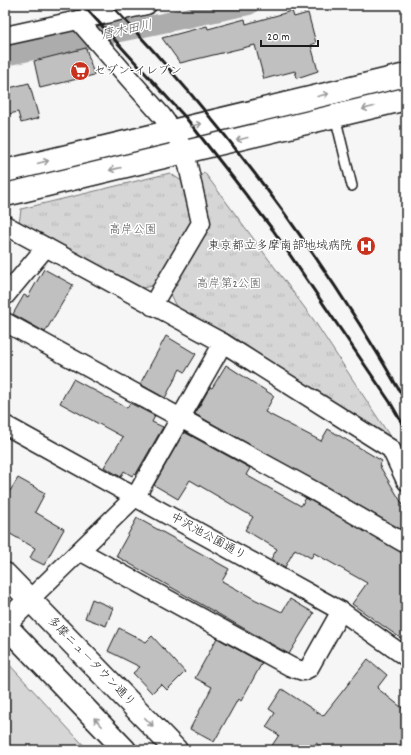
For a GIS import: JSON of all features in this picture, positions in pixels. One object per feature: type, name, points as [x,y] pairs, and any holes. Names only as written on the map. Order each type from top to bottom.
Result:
[{"type":"main road","points":[[5,171],[406,75]]},
{"type":"main road","points":[[5,195],[406,99]]},
{"type":"main road","name":"多摩ニュータウン通り","points":[[5,574],[176,750]]},
{"type":"main road","points":[[30,599],[5,624],[125,750]]},
{"type":"street","points":[[5,36],[81,24],[147,5]]},
{"type":"street","points":[[81,24],[173,131],[185,152],[201,223],[152,306]]},
{"type":"street","points":[[5,225],[152,306],[223,343],[391,449],[406,481]]},
{"type":"street","points":[[5,296],[46,247]]},
{"type":"street","points":[[5,322],[180,417],[406,544]]},
{"type":"street","points":[[30,599],[136,496],[223,343]]},
{"type":"street","name":"中沢池公園通り","points":[[5,425],[136,496],[341,611],[406,657]]},
{"type":"street","points":[[80,551],[291,667],[303,671],[309,668],[314,661],[341,611]]},
{"type":"lane","points":[[335,116],[352,186]]},
{"type":"green space","name":"高岸第2公園","points":[[204,172],[313,319],[393,441],[228,334],[177,309],[170,294],[211,223],[199,178]]},
{"type":"green space","name":"高岸公園","points":[[170,173],[183,182],[191,221],[155,285],[143,288],[19,224],[21,209]]},
{"type":"green space","points":[[6,661],[88,750],[5,750]]},
{"type":"building","points":[[292,11],[294,17],[308,13],[316,43],[311,45],[318,71],[297,78],[295,71],[264,79],[255,45],[180,63],[162,38],[207,26],[208,29],[245,19],[246,24]]},
{"type":"building","points":[[86,48],[94,75],[40,88],[34,61]]},
{"type":"building","points":[[29,83],[39,118],[21,123],[18,112],[5,115],[5,89]]},
{"type":"building","points":[[44,269],[73,285],[45,332],[13,314],[24,295],[28,297]]},
{"type":"building","points":[[166,336],[196,354],[185,372],[180,369],[165,398],[140,384]]},
{"type":"building","points":[[226,365],[274,396],[265,412],[321,441],[328,429],[382,461],[379,465],[406,510],[406,529],[404,531],[195,414],[210,387],[212,388]]},
{"type":"building","points":[[73,379],[127,408],[130,403],[155,416],[152,422],[163,427],[136,474],[134,473],[132,476],[124,471],[121,477],[104,467],[123,437],[60,403]]},
{"type":"building","points":[[184,432],[250,468],[246,475],[301,506],[306,498],[406,554],[406,642],[352,604],[367,583],[314,553],[311,558],[295,549],[285,567],[271,559],[277,549],[245,530],[253,517],[190,480],[178,499],[154,485]]},
{"type":"building","points":[[18,478],[45,493],[35,512],[64,529],[44,565],[30,558],[35,548],[5,531],[5,488],[10,491]]},
{"type":"building","points":[[137,518],[229,569],[222,581],[256,600],[282,612],[290,599],[314,613],[289,654],[116,556]]},
{"type":"building","points":[[92,599],[113,608],[106,626],[85,618]]},
{"type":"building","points":[[119,628],[146,642],[152,636],[185,672],[167,690],[161,684],[152,693],[133,673],[140,667],[108,651]]},
{"type":"building","points":[[217,638],[262,663],[241,701],[238,699],[214,742],[190,729],[212,687],[195,678]]},
{"type":"building","points":[[368,659],[387,675],[377,688],[406,711],[406,750],[325,750],[316,743],[311,750],[269,750],[279,735],[266,727],[275,713],[269,709],[282,689],[323,716]]},
{"type":"waterway","name":"唐木田川","points":[[5,56],[249,5]]},
{"type":"railway","points":[[83,5],[186,118],[273,230],[390,402],[406,430]]},
{"type":"railway","points":[[111,5],[153,50],[193,97],[233,145],[270,194],[342,296],[406,402]]},
{"type":"place","name":"セブン-イレブン","points":[[80,71]]},
{"type":"place","name":"東京都立多摩南部地域病院","points":[[366,246]]}]
